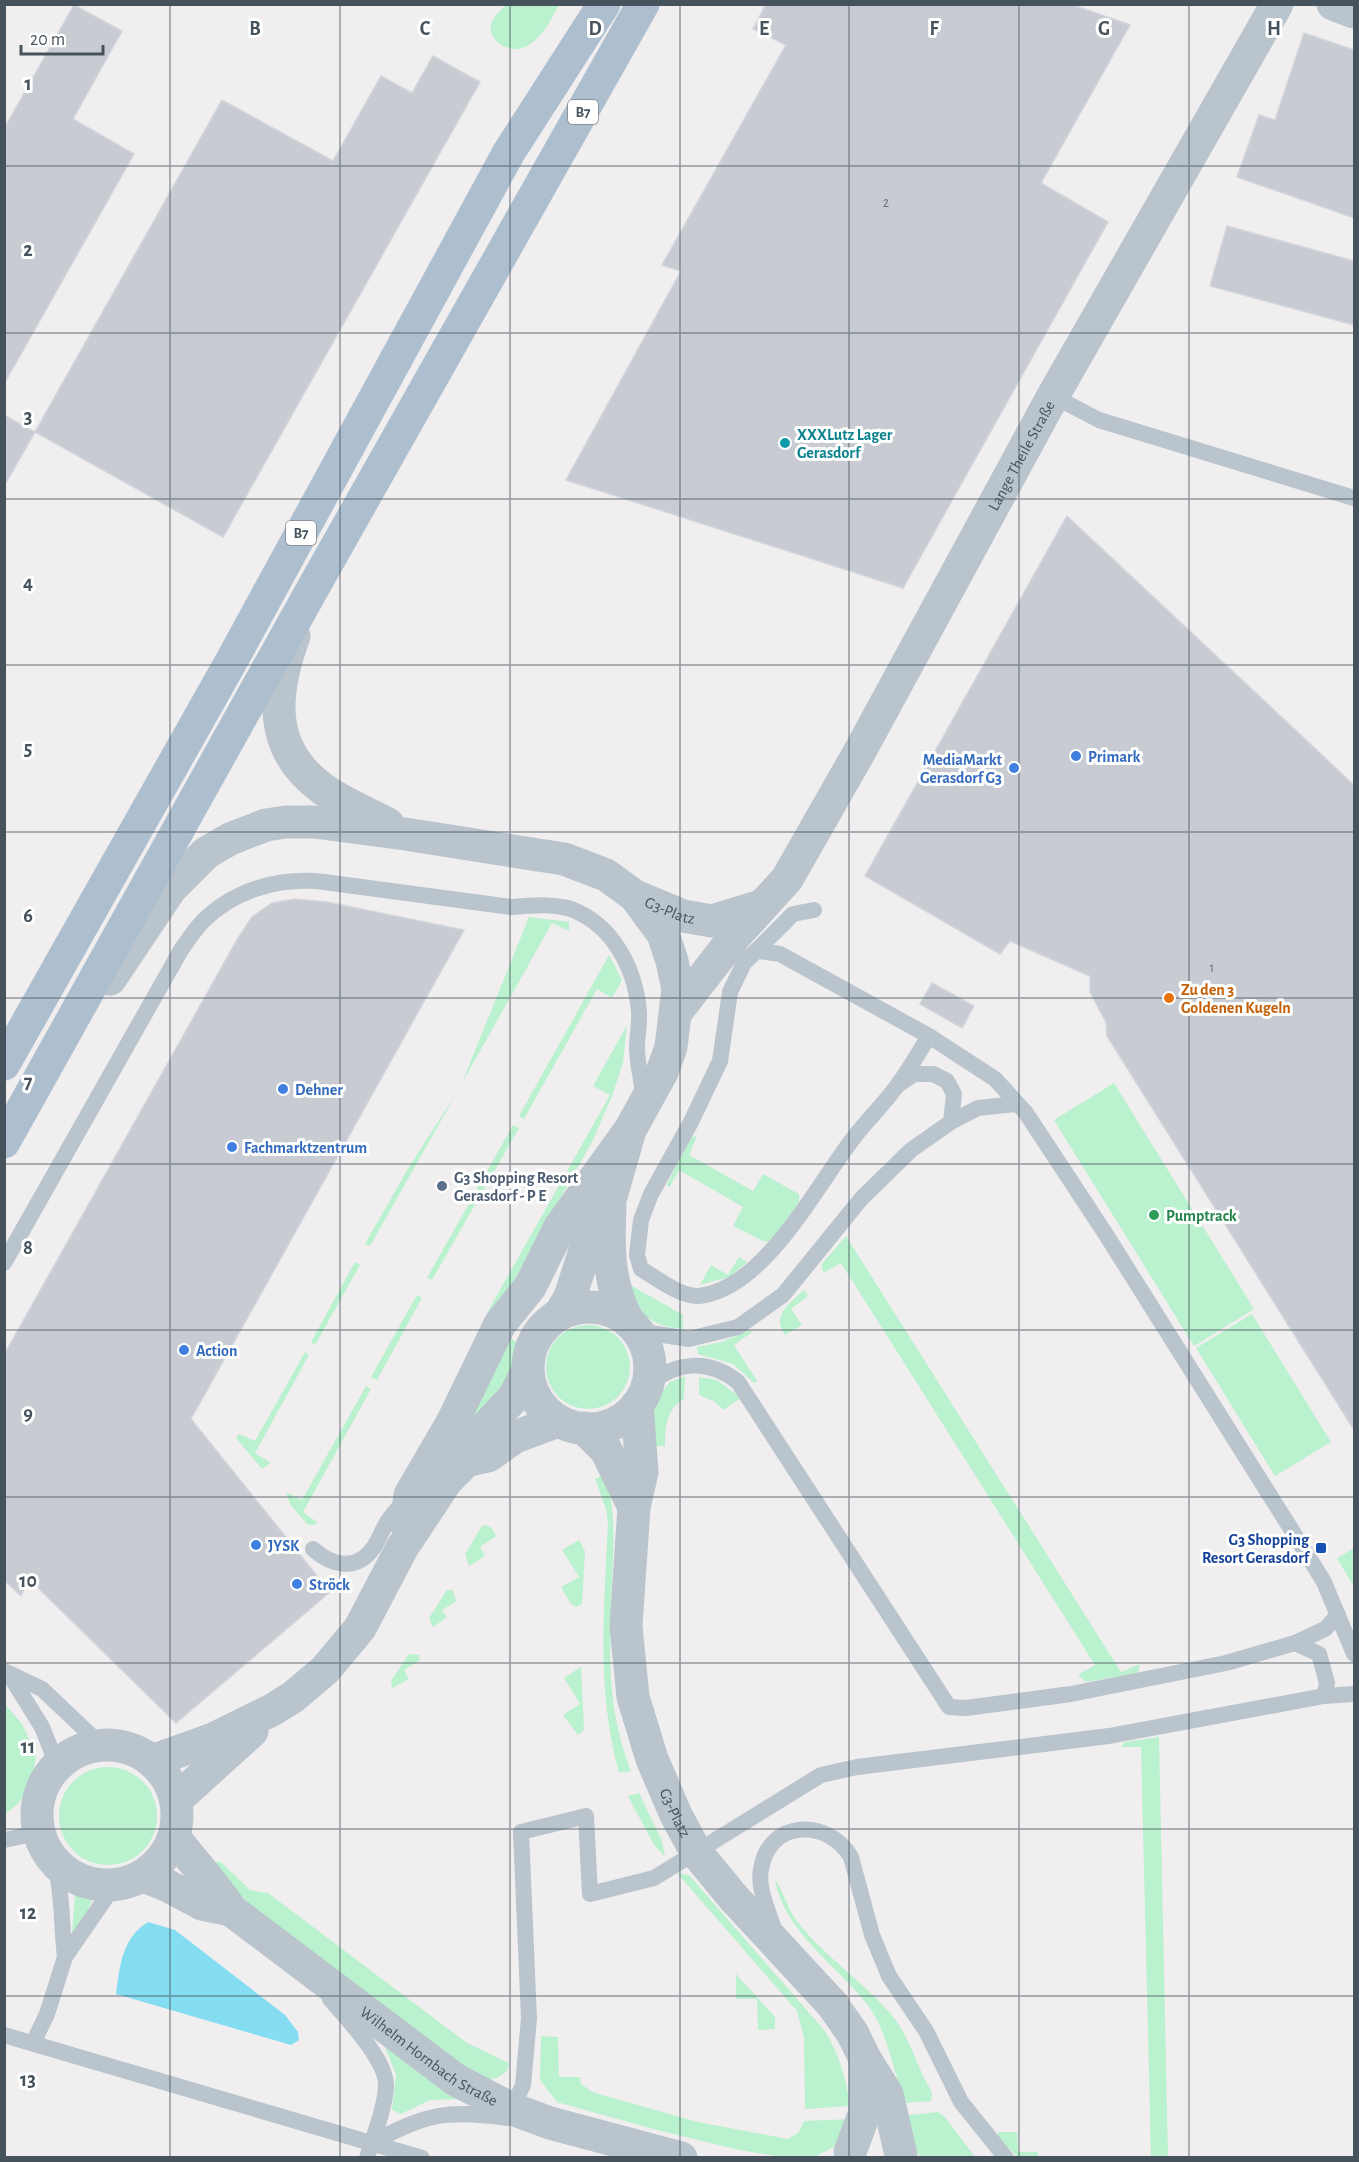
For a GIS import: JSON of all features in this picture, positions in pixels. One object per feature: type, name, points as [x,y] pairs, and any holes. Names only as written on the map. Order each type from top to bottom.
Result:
[{"type":"main road","name":"B7","points":[[4,1064],[226,671],[509,152],[604,4]]},
{"type":"main road","name":"B7","points":[[4,1142],[313,588],[643,4]]},
{"type":"street","name":"Lange Theile Straße","points":[[764,905],[787,879],[860,751],[1053,396],[1277,4]]},
{"type":"street","points":[[1333,4],[1354,12]]},
{"type":"street","points":[[313,588],[286,657],[278,693],[278,715],[283,737],[291,755],[306,777],[324,791],[405,834]]},
{"type":"street","points":[[27,1102],[171,888],[206,853],[266,825],[314,822],[564,859],[606,875],[635,896]]},
{"type":"street","name":"G3-Platz","points":[[635,896],[683,916],[712,921],[764,905]]},
{"type":"street","name":"G3-Platz","points":[[560,1314],[570,1297],[588,1241],[610,1200],[638,1118],[662,1072],[671,1047],[678,989],[663,934],[635,896]]},
{"type":"street","name":"G3-Platz","points":[[677,1011],[736,935],[764,905]]},
{"type":"street","points":[[402,1548],[410,1495],[453,1421],[500,1324],[530,1287],[560,1227],[638,1118]]},
{"type":"street","name":"G3-Platz","points":[[610,1200],[608,1238],[611,1277],[616,1300],[633,1326],[649,1359],[642,1395],[642,1472],[634,1508],[626,1626],[633,1697],[659,1778],[696,1852],[733,1897],[778,1942],[832,2004],[853,2034],[865,2059],[887,2094],[903,2156]]},
{"type":"street","name":"G3-Platz","points":[[466,1461],[477,1437],[514,1397],[527,1372],[529,1354],[535,1338],[547,1323],[560,1314],[588,1307],[607,1310],[633,1326]]},
{"type":"street","name":"G3-Platz","points":[[527,1372],[538,1402],[606,1450],[634,1508]]},
{"type":"street","points":[[152,1761],[213,1739],[272,1710],[293,1697],[325,1670],[360,1628],[402,1548],[447,1480],[466,1461],[488,1456],[514,1437],[571,1425],[606,1426],[623,1419],[642,1395]]},
{"type":"street","points":[[176,1800],[239,1746],[272,1710]]},
{"type":"street","points":[[101,1745],[131,1749],[152,1761],[167,1777],[176,1800],[178,1820],[174,1837],[164,1858],[128,1881],[88,1883],[69,1875],[55,1863],[38,1833],[36,1815],[40,1794],[57,1765],[77,1751],[101,1745]]},
{"type":"street","name":"Wilhelm Hornbach Straße","points":[[174,1837],[198,1869],[218,1890],[231,1910],[456,2080],[512,2109],[550,2123],[665,2155]]},
{"type":"street","name":"Wilhelm Hornbach Straße","points":[[128,1881],[166,1885],[202,1904],[231,1910]]},
{"type":"street","name":"G3-Platz","points":[[845,2155],[865,2112],[865,2059]]},
{"type":"street","points":[[845,2155],[884,2149],[903,2156]]},
{"type":"lane","points":[[1053,396],[1099,420],[1354,498]]},
{"type":"lane","points":[[4,1263],[181,950],[204,920],[230,901],[257,888],[279,881],[302,879],[512,907],[542,905],[569,909],[593,920],[624,955],[635,985],[639,1013],[638,1118]]},
{"type":"lane","points":[[814,910],[793,914],[759,951],[744,963],[730,992],[720,1061],[691,1122],[651,1194],[641,1220],[637,1255],[641,1269],[683,1293],[695,1296],[704,1295],[734,1283],[784,1237],[855,1136],[898,1084],[929,1036]]},
{"type":"lane","points":[[759,951],[780,954],[929,1036],[995,1079],[1054,1154],[1252,1466],[1324,1582],[1354,1654]]},
{"type":"lane","points":[[898,1084],[914,1074],[933,1074],[947,1081],[954,1094],[951,1122]]},
{"type":"lane","points":[[633,1326],[689,1340],[738,1327],[783,1295],[861,1199],[911,1150],[951,1122],[978,1108],[1016,1104]]},
{"type":"lane","points":[[642,1395],[660,1375],[677,1367],[690,1365],[724,1371],[738,1382],[949,1707],[966,1708],[1071,1694],[1226,1663],[1295,1643],[1325,1629],[1338,1615]]},
{"type":"lane","points":[[313,1549],[325,1560],[339,1565],[358,1561],[367,1556],[389,1519],[410,1495]]},
{"type":"lane","points":[[1295,1643],[1319,1654],[1327,1683],[1324,1696]]},
{"type":"lane","points":[[6,1672],[42,1689],[101,1745]]},
{"type":"lane","points":[[6,1672],[42,1727],[57,1765]]},
{"type":"lane","points":[[512,2109],[524,2085],[529,2018],[521,1832],[586,1816],[590,1894],[654,1878],[821,1775],[857,1767],[1109,1736],[1324,1696],[1354,1694]]},
{"type":"lane","points":[[778,1942],[760,1880],[764,1857],[775,1842],[784,1835],[810,1828],[823,1831],[844,1846],[851,1857],[872,1935],[889,1976],[926,2031],[961,2102],[1006,2157]]},
{"type":"lane","points":[[4,1840],[38,1833]]},
{"type":"lane","points":[[55,1863],[62,1887],[61,1929],[65,1957]]},
{"type":"lane","points":[[33,2043],[47,2014],[65,1957],[128,1881]]},
{"type":"lane","points":[[306,1968],[375,2055],[386,2083],[369,2150]]},
{"type":"lane","points":[[4,2035],[369,2150],[422,2157]]},
{"type":"lane","points":[[369,2150],[405,2125],[440,2114],[470,2113],[550,2123]]},
{"type":"green space","points":[[506,5],[559,5],[538,38],[527,46],[513,49],[500,44],[491,33],[493,19]]},
{"type":"green space","points":[[529,917],[569,922],[569,931],[552,923],[462,1083]]},
{"type":"green space","points":[[609,955],[622,980],[612,998],[597,989],[524,1119],[519,1116]]},
{"type":"green space","points":[[627,1025],[623,1063],[593,1140],[495,1315],[488,1311],[610,1095],[593,1086]]},
{"type":"green space","name":"Pumptrack","points":[[1114,1083],[1254,1309],[1194,1346],[1054,1120]]},
{"type":"green space","points":[[456,1094],[370,1246],[365,1244],[409,1167]]},
{"type":"green space","points":[[513,1125],[519,1128],[432,1280],[427,1278]]},
{"type":"green space","points":[[697,1136],[689,1155],[753,1191],[763,1174],[799,1194],[799,1202],[772,1240],[765,1242],[733,1226],[743,1207],[679,1170],[669,1188],[667,1184],[691,1137]]},
{"type":"green space","points":[[846,1236],[1121,1672],[1140,1664],[1138,1673],[1086,1682],[1078,1675],[1095,1665],[841,1263],[823,1273],[822,1264]]},
{"type":"green space","points":[[739,1257],[747,1262],[729,1277],[700,1285],[711,1265],[728,1275]]},
{"type":"green space","points":[[355,1262],[360,1265],[315,1345],[311,1342]]},
{"type":"green space","points":[[627,1283],[683,1315],[683,1329],[661,1325],[646,1316]]},
{"type":"green space","points":[[804,1290],[808,1296],[791,1309],[802,1325],[785,1335],[781,1328],[781,1315]]},
{"type":"green space","points":[[417,1295],[422,1298],[377,1380],[371,1377]]},
{"type":"green space","points":[[1252,1314],[1331,1442],[1275,1476],[1196,1348]]},
{"type":"green space","points":[[588,1325],[604,1328],[618,1337],[627,1351],[630,1367],[627,1383],[618,1397],[604,1406],[588,1409],[572,1406],[558,1397],[549,1383],[546,1367],[549,1351],[558,1337],[572,1328]]},
{"type":"green space","points":[[750,1330],[752,1332],[734,1345],[757,1381],[754,1383],[733,1364],[698,1354],[697,1347],[722,1342]]},
{"type":"green space","points":[[504,1335],[520,1344],[515,1378],[451,1452]]},
{"type":"green space","points":[[305,1352],[309,1355],[255,1453],[271,1463],[262,1469],[236,1438],[239,1434],[255,1441]]},
{"type":"green space","points":[[685,1376],[684,1399],[670,1413],[665,1432],[665,1446],[651,1447],[651,1405],[670,1382]]},
{"type":"green space","points":[[699,1377],[717,1380],[741,1398],[723,1410],[715,1402],[699,1395]]},
{"type":"green space","points":[[366,1386],[371,1389],[303,1512],[317,1522],[314,1525],[307,1524],[290,1504],[286,1492],[302,1500]]},
{"type":"green space","points":[[605,1474],[611,1500],[613,1526],[610,1653],[613,1700],[631,1771],[619,1773],[607,1711],[604,1680],[608,1524],[606,1509],[595,1479]]},
{"type":"green space","points":[[487,1525],[492,1528],[496,1536],[480,1547],[485,1556],[469,1566],[465,1554],[482,1526]]},
{"type":"green space","points":[[579,1540],[585,1551],[582,1604],[576,1607],[571,1604],[561,1587],[579,1577],[562,1550]]},
{"type":"green space","points":[[1354,1548],[1354,1587],[1337,1558]]},
{"type":"green space","points":[[447,1590],[453,1590],[456,1601],[442,1610],[447,1617],[433,1627],[429,1618]]},
{"type":"green space","points":[[409,1654],[419,1655],[420,1660],[404,1670],[409,1679],[392,1688],[391,1681]]},
{"type":"green space","points":[[581,1667],[584,1730],[578,1735],[563,1715],[580,1704],[564,1678]]},
{"type":"green space","points":[[5,1704],[22,1724],[31,1743],[37,1742],[33,1773],[26,1791],[21,1800],[5,1814]]},
{"type":"green space","points":[[1159,1737],[1168,2158],[1151,2157],[1141,1747],[1121,1747],[1125,1742]]},
{"type":"green space","points":[[98,1767],[118,1767],[143,1781],[154,1797],[157,1816],[154,1835],[143,1851],[118,1865],[98,1865],[81,1857],[67,1843],[59,1826],[59,1806],[67,1789],[81,1775]]},
{"type":"green space","points":[[639,1793],[662,1841],[665,1857],[654,1845],[628,1796]]},
{"type":"green space","points":[[216,1862],[221,1862],[250,1890],[268,1893],[467,2043],[509,2063],[507,2070],[490,2080],[469,2071],[253,1907],[210,1867]]},
{"type":"green space","points":[[677,1873],[689,1875],[825,2031],[841,2067],[850,2106],[805,2109],[804,2038],[797,2011]]},
{"type":"green space","points":[[775,1880],[796,1920],[807,1933],[894,2018],[905,2035],[932,2092],[931,2101],[905,2103],[885,2039],[874,2015],[855,1989],[800,1932],[789,1916]]},
{"type":"green space","points":[[75,1893],[92,1896],[92,1901],[77,1932],[72,1934]]},
{"type":"green space","points":[[736,1974],[775,2017],[775,2029],[758,2030],[757,1999],[736,1999]]},
{"type":"green space","points":[[541,2036],[558,2037],[559,2077],[580,2077],[581,2084],[592,2092],[698,2122],[788,2139],[798,2133],[804,2121],[852,2119],[847,2133],[834,2147],[812,2158],[782,2157],[739,2150],[653,2129],[557,2102],[540,2080]]},
{"type":"green space","points":[[385,2047],[463,2099],[430,2100],[401,2114],[392,2110],[396,2074]]},
{"type":"green space","points":[[938,2112],[945,2117],[975,2157],[921,2157],[910,2144],[901,2116]]},
{"type":"green space","points":[[998,2132],[1017,2132],[1018,2152],[1038,2152],[1038,2157],[1018,2157],[998,2138]]},
{"type":"water","points":[[148,1922],[175,1930],[285,2015],[298,2032],[299,2040],[291,2045],[116,1994],[121,1963],[128,1944],[139,1928]]},
{"type":"building","points":[[766,4],[1070,4],[1130,25],[1041,183],[1108,222],[903,588],[566,480],[681,271],[662,265],[786,45],[753,29]]},
{"type":"building","points":[[74,5],[122,31],[73,119],[134,154],[4,384],[4,129]]},
{"type":"building","points":[[1304,33],[1354,50],[1354,218],[1237,177],[1259,115],[1275,120]]},
{"type":"building","points":[[433,56],[480,82],[223,537],[35,432],[222,100],[333,161],[381,76],[412,93]]},
{"type":"building","points":[[1227,226],[1354,261],[1354,325],[1210,286]]},
{"type":"building","points":[[4,415],[35,432],[4,486]]},
{"type":"building","points":[[1067,516],[1354,785],[1354,1430],[1107,1036],[1106,1022],[1090,992],[1090,976],[1010,941],[1000,954],[865,876]]},
{"type":"building","name":"Fachmarktzentrum","points":[[295,899],[327,902],[464,930],[191,1419],[330,1592],[176,1723],[29,1579],[21,1596],[4,1580],[4,1355],[238,938],[252,917],[272,903]]},
{"type":"building","points":[[932,983],[974,1006],[962,1028],[920,1004]]},
{"type":"place","name":"XXXLutz Lager Gerasdorf","points":[[785,443]]},
{"type":"place","name":"Primark","points":[[1076,756]]},
{"type":"place","name":"MediaMarkt Gerasdorf G3","points":[[1014,768]]},
{"type":"place","name":"Zu den 3 Goldenen Kugeln","points":[[1169,998]]},
{"type":"place","name":"Dehner","points":[[283,1089]]},
{"type":"place","name":"Fachmarktzentrum","points":[[232,1147]]},
{"type":"place","name":"G3 Shopping Resort Gerasdorf - P E","points":[[442,1186]]},
{"type":"place","name":"Pumptrack","points":[[1154,1215]]},
{"type":"place","name":"Action","points":[[184,1350]]},
{"type":"place","name":"JYSK","points":[[256,1545]]},
{"type":"place","name":"G3 Shopping Resort Gerasdorf","points":[[1321,1548]]},
{"type":"place","name":"Ströck","points":[[297,1584]]}]
